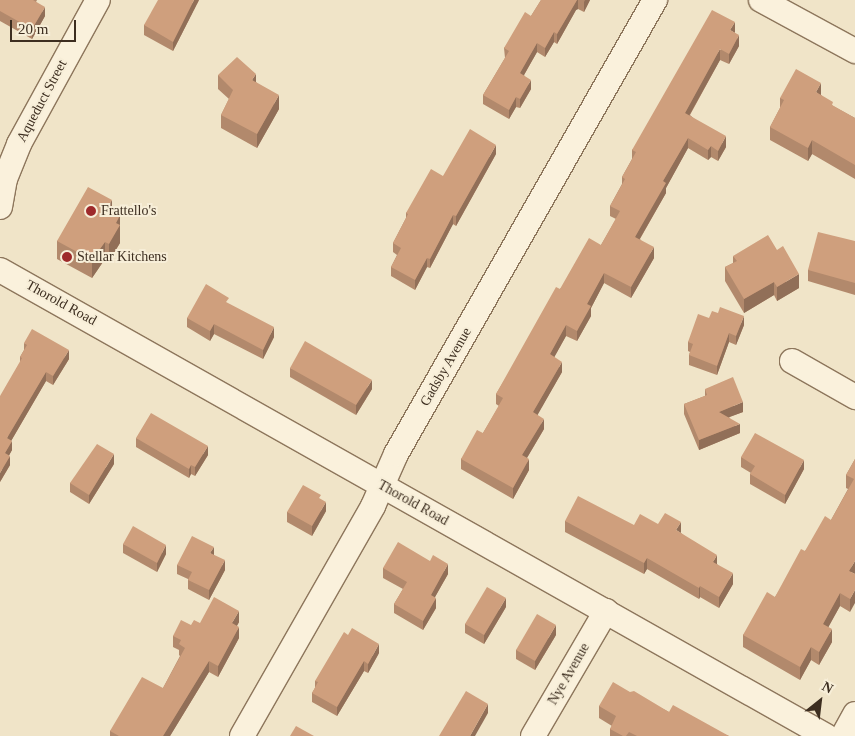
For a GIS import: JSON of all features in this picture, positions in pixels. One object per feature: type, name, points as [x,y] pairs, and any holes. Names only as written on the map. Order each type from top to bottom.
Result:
[{"type":"street","name":"Aqueduct Street","points":[[0,207],[6,179],[19,144],[50,84],[98,0]]},
{"type":"street","name":"Gadsby Avenue","points":[[242,736],[373,506],[396,454],[655,0]]},
{"type":"street","points":[[761,0],[855,51]]},
{"type":"street","name":"Thorold Road","points":[[0,270],[826,736]]},
{"type":"street","points":[[792,362],[855,397]]},
{"type":"street","name":"Nye Avenue","points":[[533,736],[606,611]]},
{"type":"street","points":[[843,736],[855,714]]},
{"type":"building","points":[[0,0],[33,0],[45,7],[32,29],[0,11]]},
{"type":"building","points":[[158,0],[194,0],[173,42],[144,25]]},
{"type":"building","points":[[541,0],[577,0],[557,34],[554,32],[545,48],[537,43],[520,73],[531,80],[520,99],[516,97],[509,110],[483,95],[509,51],[504,48],[525,12],[531,16]]},
{"type":"building","points":[[712,10],[735,22],[730,30],[739,35],[729,54],[720,49],[685,113],[726,136],[718,151],[711,146],[708,150],[688,138],[663,181],[666,183],[635,237],[654,247],[631,287],[604,273],[587,304],[591,306],[577,331],[566,325],[550,354],[562,362],[533,412],[544,419],[522,455],[529,459],[513,488],[461,459],[477,430],[483,433],[503,398],[496,394],[556,287],[560,289],[589,238],[601,245],[620,211],[610,206],[625,179],[622,177],[636,152],[632,150]]},
{"type":"building","points":[[237,57],[256,74],[252,80],[279,95],[257,134],[221,115],[233,90],[218,75]]},
{"type":"building","points":[[796,69],[821,83],[816,92],[833,102],[832,105],[855,118],[855,165],[812,140],[808,148],[770,127],[784,100],[780,98]]},
{"type":"building","points":[[470,129],[496,145],[456,216],[453,215],[430,259],[427,258],[415,280],[391,267],[401,248],[393,243],[408,214],[406,213],[431,169],[443,176]]},
{"type":"building","points":[[88,187],[112,200],[107,208],[120,215],[116,223],[120,225],[109,244],[105,242],[92,260],[57,241]]},
{"type":"building","points":[[818,232],[855,241],[855,283],[808,270]]},
{"type":"building","points":[[768,235],[777,250],[783,246],[799,274],[777,287],[774,282],[744,299],[725,267],[737,261],[733,256]]},
{"type":"building","points":[[206,284],[229,298],[226,302],[274,327],[263,350],[214,324],[210,331],[187,318]]},
{"type":"building","points":[[720,307],[744,316],[736,336],[729,333],[717,366],[689,355],[693,344],[688,342],[698,314],[709,318],[712,311],[718,313]]},
{"type":"building","points":[[32,329],[69,350],[53,376],[46,372],[7,438],[12,441],[5,453],[10,456],[0,473],[0,396],[22,358],[20,357],[27,345],[24,343]]},
{"type":"building","points":[[305,341],[372,380],[356,405],[290,368]]},
{"type":"building","points":[[733,377],[743,402],[719,412],[740,424],[699,440],[684,404],[707,395],[705,389]]},
{"type":"building","points":[[151,413],[208,446],[195,467],[191,465],[189,469],[136,438]]},
{"type":"building","points":[[755,433],[804,460],[785,495],[750,474],[755,466],[741,457]]},
{"type":"building","points":[[97,444],[114,454],[89,495],[70,483]]},
{"type":"building","points":[[855,459],[855,561],[849,571],[855,574],[855,590],[850,599],[840,593],[823,624],[832,629],[819,652],[811,647],[800,667],[743,635],[767,592],[775,597],[801,549],[805,551],[825,516],[831,520],[854,479],[846,475]]},
{"type":"building","points":[[303,485],[321,495],[319,498],[326,502],[312,526],[287,512]]},
{"type":"building","points":[[578,496],[634,525],[640,514],[658,524],[665,513],[681,522],[676,530],[717,555],[713,562],[733,573],[719,597],[700,586],[699,588],[647,558],[644,563],[565,521]]},
{"type":"building","points":[[133,526],[166,545],[157,563],[123,544]]},
{"type":"building","points":[[192,536],[214,547],[210,553],[225,560],[209,590],[188,580],[192,572],[177,565]]},
{"type":"building","points":[[398,542],[430,561],[433,555],[448,564],[431,595],[436,598],[423,621],[394,604],[407,582],[383,568]]},
{"type":"building","points":[[487,587],[506,598],[484,635],[465,624]]},
{"type":"building","points":[[214,597],[239,611],[232,623],[239,627],[218,666],[209,661],[163,736],[119,736],[110,731],[142,677],[163,688],[185,648],[179,644],[181,640],[173,636],[181,620],[191,625],[194,620],[200,623]]},
{"type":"building","points":[[537,614],[556,625],[535,661],[516,650]]},
{"type":"building","points":[[352,628],[379,644],[368,664],[364,661],[337,707],[312,693],[318,682],[315,681],[344,632],[348,635]]},
{"type":"building","points":[[613,682],[630,692],[634,691],[669,712],[673,705],[729,736],[637,736],[629,732],[626,736],[623,736],[610,729],[616,716],[599,706]]},
{"type":"building","points":[[466,691],[488,704],[470,736],[439,736]]},
{"type":"building","points":[[296,726],[314,736],[290,736]]},
{"type":"place","name":"Frattello's","points":[[91,211]]},
{"type":"place","name":"Stellar Kitchens","points":[[67,257]]}]
